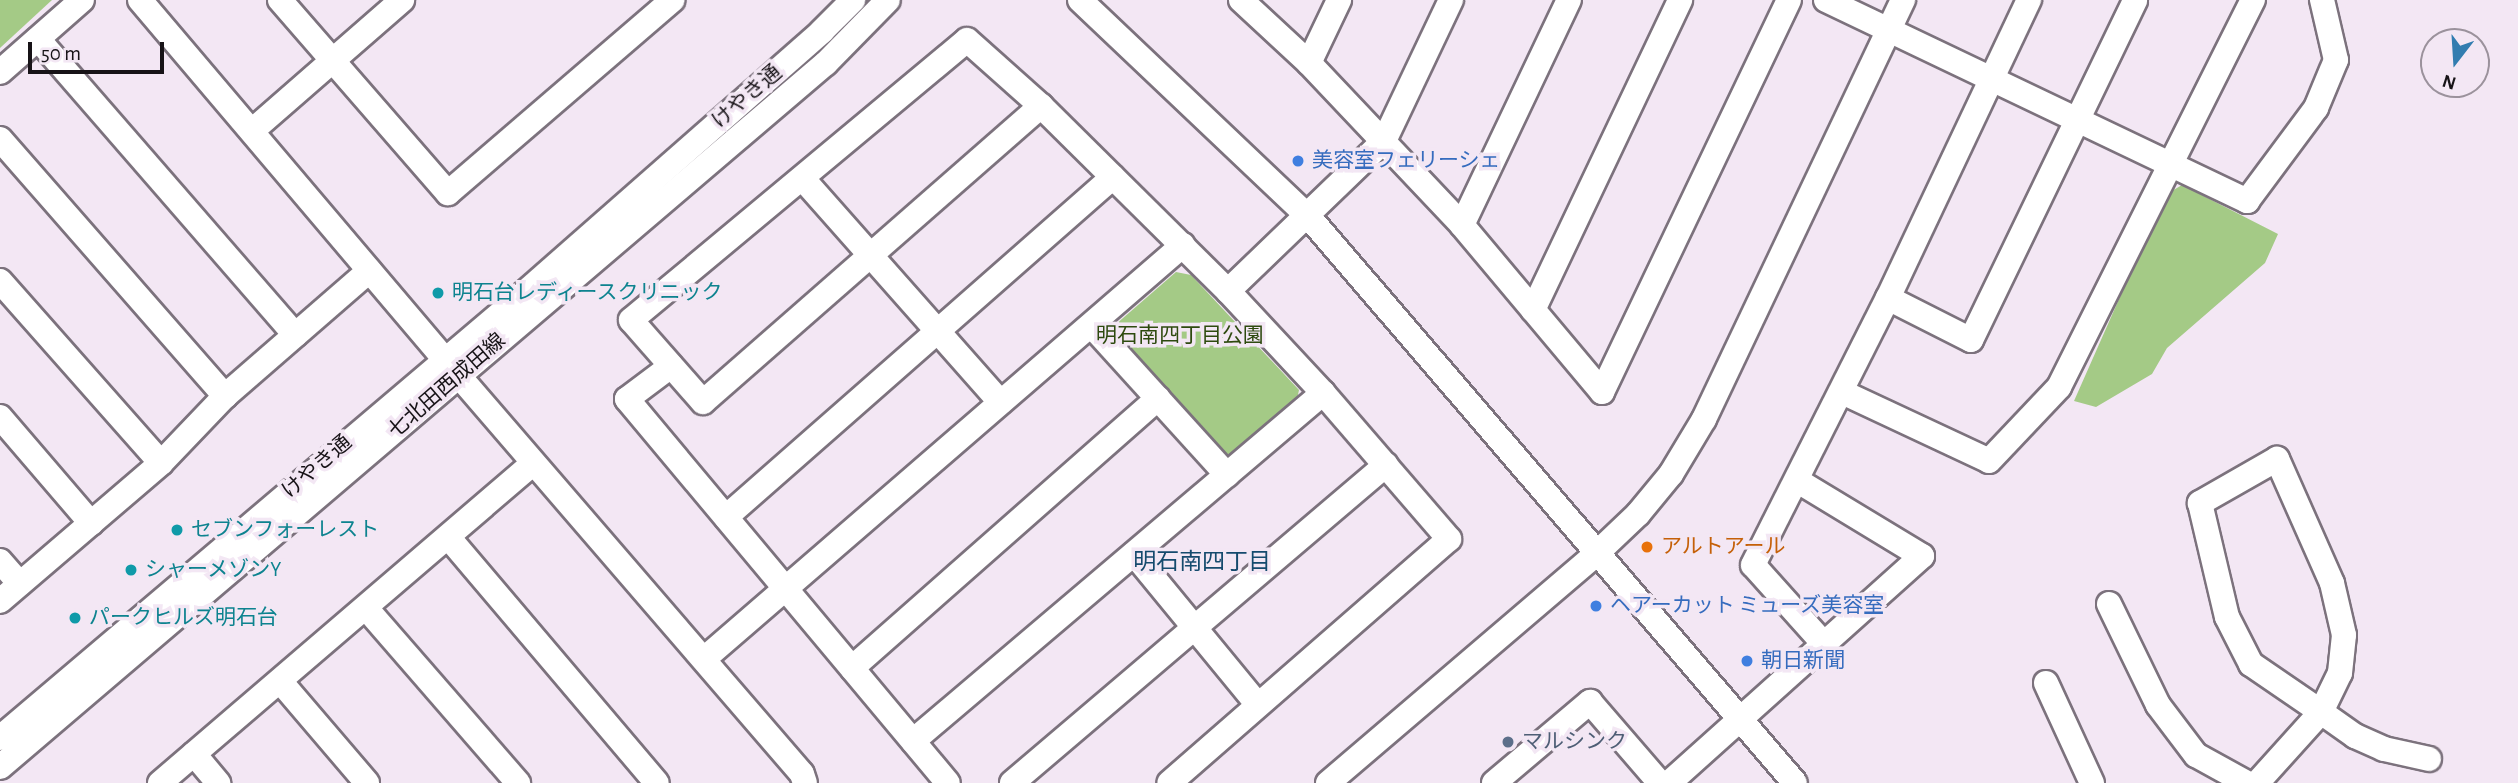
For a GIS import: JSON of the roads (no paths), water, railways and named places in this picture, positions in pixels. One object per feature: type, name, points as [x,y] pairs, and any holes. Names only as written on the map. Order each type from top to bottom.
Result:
[{"type":"street","points":[[0,72],[82,0]]},
{"type":"street","points":[[140,0],[253,130],[532,464],[802,774],[805,783]]},
{"type":"street","points":[[280,0],[331,62],[448,193],[672,0]]},
{"type":"street","points":[[253,130],[402,0]]},
{"type":"street","name":"けやき通","points":[[0,738],[452,367],[514,302],[822,31],[853,0]]},
{"type":"street","name":"七北田西成田線","points":[[0,767],[452,367],[826,63],[888,0]]},
{"type":"street","points":[[1080,0],[1308,216],[1795,783]]},
{"type":"street","points":[[1241,0],[1309,63],[1462,225],[1602,392],[1789,0]]},
{"type":"street","points":[[1309,63],[1339,0]]},
{"type":"street","points":[[1228,291],[1384,141],[1451,0]]},
{"type":"street","points":[[1462,225],[1569,0]]},
{"type":"street","points":[[1533,310],[1680,0]]},
{"type":"street","points":[[1826,0],[2247,201],[2316,108],[2336,60],[2322,0]]},
{"type":"street","points":[[1328,783],[1597,553],[1638,514],[1671,474],[1704,419],[1903,0]]},
{"type":"street","points":[[1824,644],[1753,565],[1798,481],[1888,298],[2029,0]]},
{"type":"street","points":[[1888,298],[1971,340],[2135,0]]},
{"type":"street","points":[[1842,391],[1989,461],[2059,387],[2253,0]]},
{"type":"street","points":[[38,39],[295,335]]},
{"type":"street","points":[[1041,106],[704,402],[631,320],[967,40],[1041,106],[1228,291],[1324,393],[1449,539],[1169,783]]},
{"type":"street","points":[[0,139],[225,396]]},
{"type":"street","points":[[726,517],[1113,177]]},
{"type":"street","points":[[803,179],[1000,402]]},
{"type":"street","points":[[704,659],[1183,245]]},
{"type":"street","points":[[0,601],[161,463],[225,396],[369,271]]},
{"type":"street","points":[[0,281],[161,463]]},
{"type":"street","points":[[1092,326],[1227,475]]},
{"type":"street","points":[[671,366],[627,399],[948,783]]},
{"type":"street","points":[[913,741],[1324,393]]},
{"type":"street","points":[[852,668],[1158,398]]},
{"type":"street","points":[[0,417],[92,523]]},
{"type":"street","points":[[2257,783],[2321,712],[2340,673],[2344,635],[2332,583],[2277,459],[2200,503],[2227,617],[2251,664],[2321,712],[2355,736],[2384,749],[2429,759]]},
{"type":"street","points":[[160,783],[449,538],[532,464]]},
{"type":"street","points":[[1012,783],[1386,465]]},
{"type":"street","points":[[1669,783],[1922,556],[1798,481]]},
{"type":"street","points":[[449,538],[657,783]]},
{"type":"street","points":[[1134,554],[1258,705]]},
{"type":"street","points":[[0,561],[20,584]]},
{"type":"street","points":[[2109,604],[2158,705],[2196,755],[2247,783]]},
{"type":"street","points":[[366,608],[518,783]]},
{"type":"street","points":[[280,681],[367,783]]},
{"type":"street","points":[[2046,683],[2092,783]]},
{"type":"street","points":[[1494,783],[1521,775],[1590,702],[1660,783]]},
{"type":"street","points":[[194,754],[218,783]]},
{"type":"place","name":"美容室フェリーシェ","points":[[1298,161]]},
{"type":"place","name":"明石台レディースクリニック","points":[[438,293]]},
{"type":"place","name":"セブンフォーレスト","points":[[177,530]]},
{"type":"place","name":"アルトアール","points":[[1647,547]]},
{"type":"place","name":"シャーメゾンY","points":[[131,570]]},
{"type":"place","name":"ヘアーカット ミューズ美容室","points":[[1596,606]]},
{"type":"place","name":"パークヒルズ明石台","points":[[75,618]]},
{"type":"place","name":"朝日新聞","points":[[1747,661]]},
{"type":"place","name":"マルシンク","points":[[1508,742]]},
{"type":"district","name":"明石南四丁目","points":[[1202,563]]},
{"type":"park label","name":"明石南四丁目公園","points":[[1180,336]]}]
